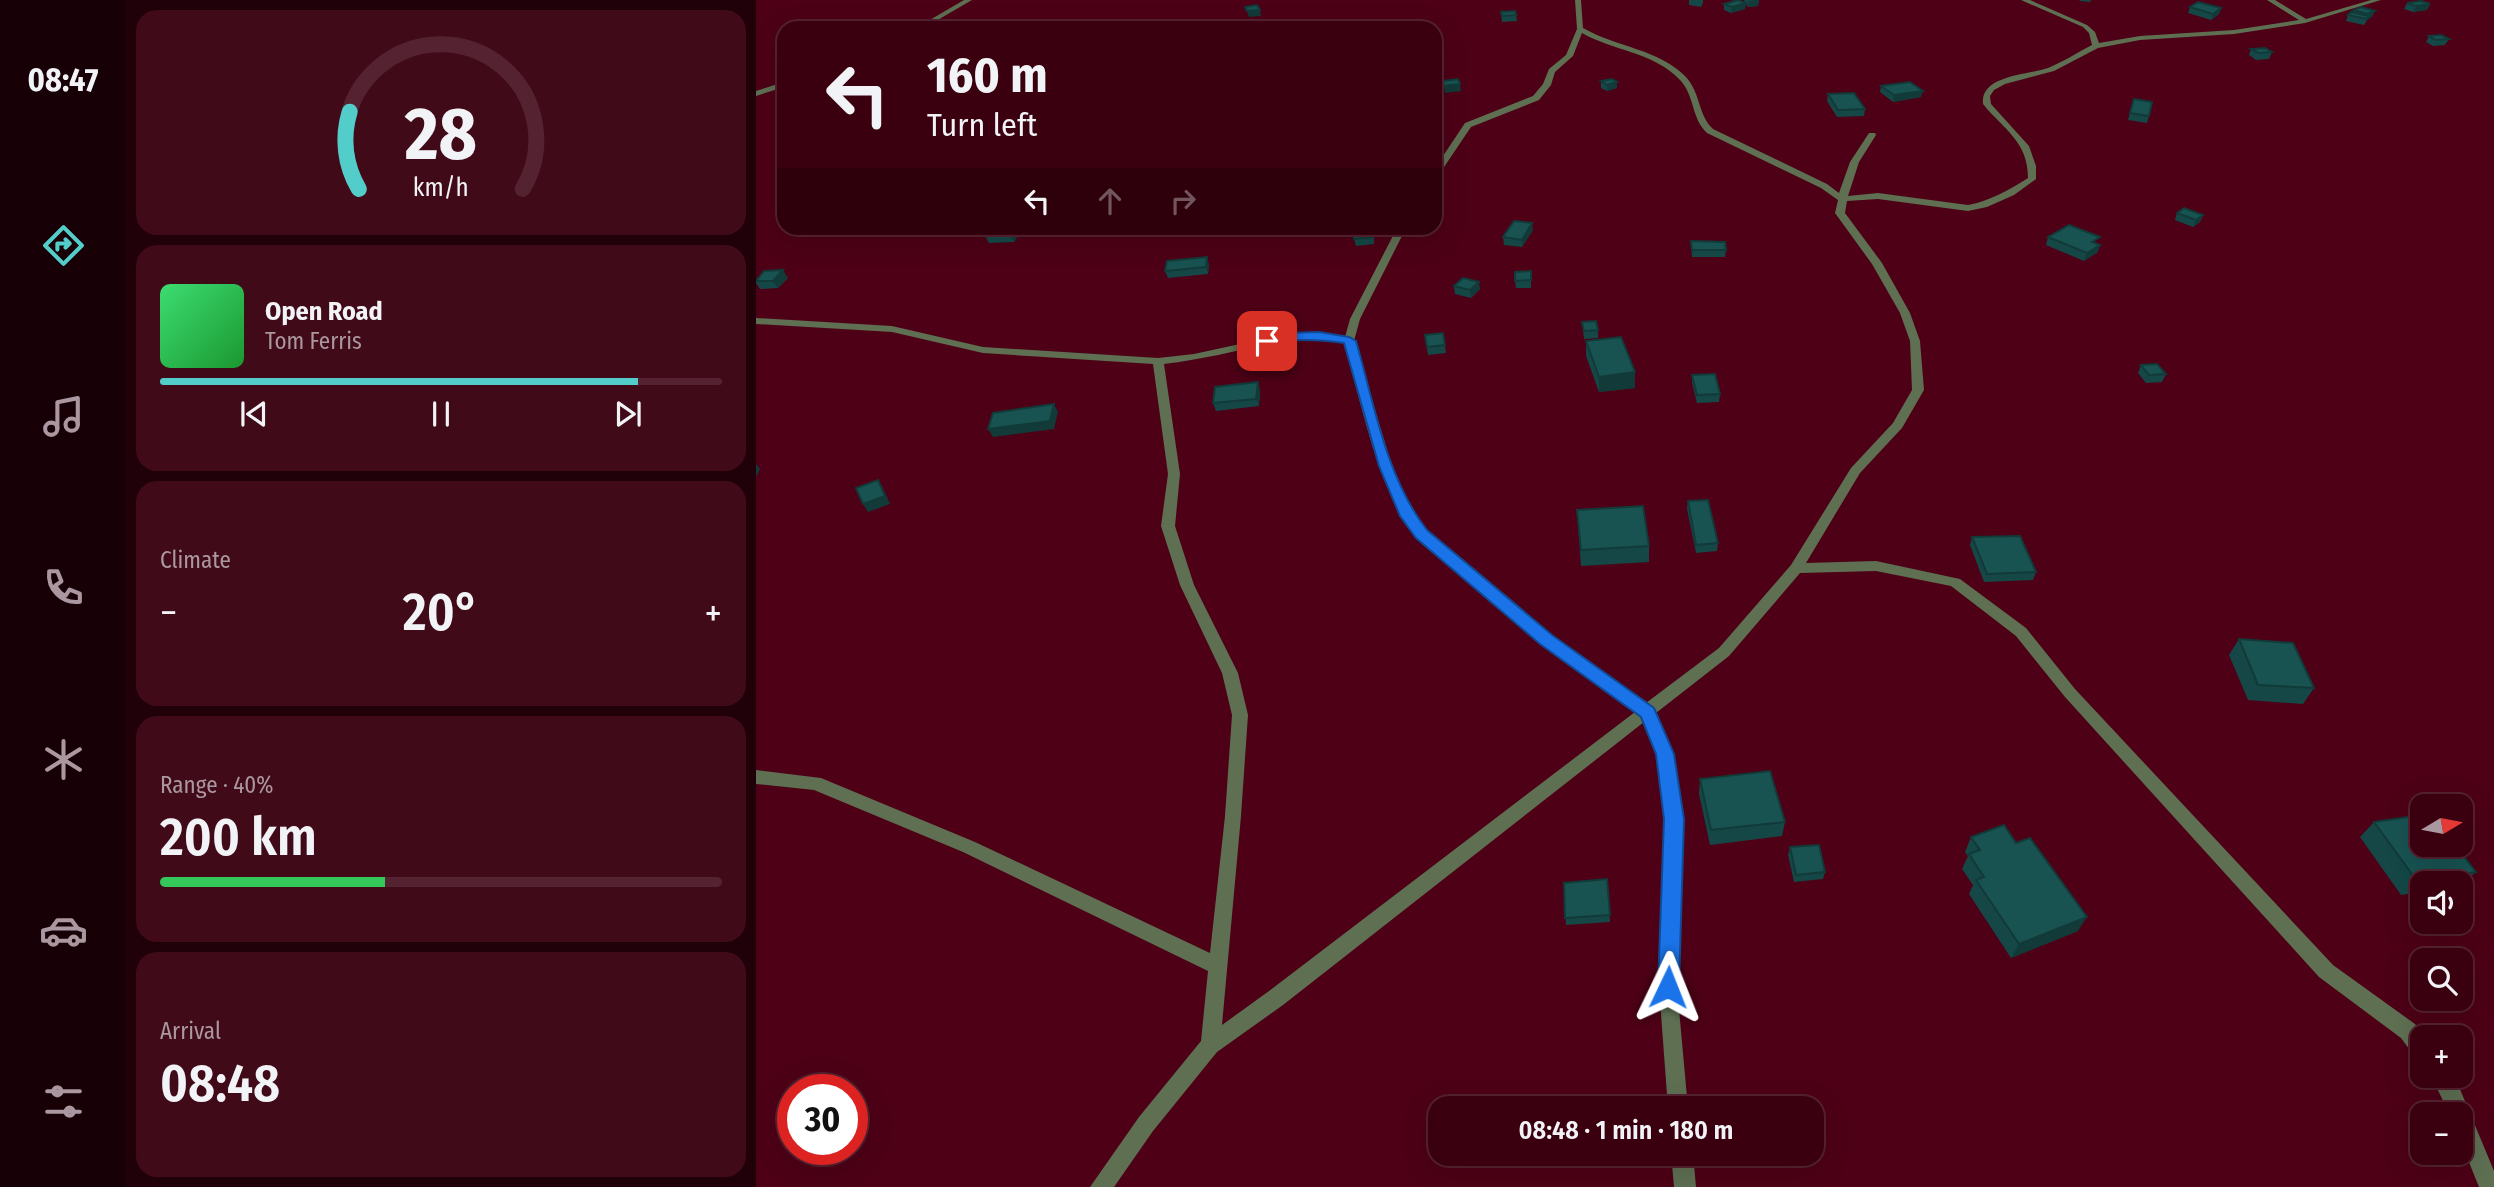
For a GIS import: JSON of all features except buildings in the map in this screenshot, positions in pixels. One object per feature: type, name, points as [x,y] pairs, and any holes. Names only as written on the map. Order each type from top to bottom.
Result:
[{"type":"street","points":[[932,21],[969,0]]},
{"type":"street","points":[[1442,164],[1468,125],[1536,98],[1547,85],[1552,71],[1569,56],[1580,29],[1578,0]]},
{"type":"street","points":[[2024,0],[2085,26],[2092,32],[2096,46]]},
{"type":"street","points":[[2270,0],[2305,21]]},
{"type":"street","points":[[1580,29],[1592,37],[1649,57],[1671,68],[1695,96],[1700,124],[1824,186],[1842,200],[1878,196],[1968,208],[1984,205],[2011,193],[2032,178],[2030,151],[1987,104],[1986,96],[1991,88],[2002,82],[2051,69],[2096,46],[2129,40],[2234,32],[2305,21],[2378,0]]},
{"type":"street","points":[[756,94],[777,87]]},
{"type":"street","points":[[1101,1187],[1210,1045],[1276,998],[1566,771],[1648,713],[1724,652],[1796,568],[1855,471],[1898,425],[1918,390],[1915,341],[1905,313],[1877,263],[1840,213],[1847,177],[1856,156],[1872,135]]},
{"type":"street","points":[[1398,235],[1355,319],[1349,341],[1386,466],[1407,516],[1421,534],[1546,639],[1648,713],[1665,754],[1674,819],[1668,987],[1677,1096]]},
{"type":"street","points":[[756,321],[892,329],[983,350],[1157,361],[1194,357],[1286,337],[1319,335],[1349,341]]},
{"type":"street","points":[[1157,361],[1174,474],[1168,526],[1186,585],[1230,673],[1240,715],[1210,1045]]},
{"type":"street","points":[[1796,568],[1876,566],[1955,582],[2021,632],[2070,693],[2326,971],[2410,1034]]},
{"type":"street","points":[[756,777],[815,783],[969,847],[1218,966]]},
{"type":"street","points":[[2449,1088],[2490,1187]]},
{"type":"street","points":[[1683,1166],[1685,1187]]},
{"type":"route","points":[[1267,341],[1319,335],[1349,341],[1386,466],[1407,516],[1421,534],[1546,639],[1648,713],[1665,754],[1674,819],[1668,987]]}]
